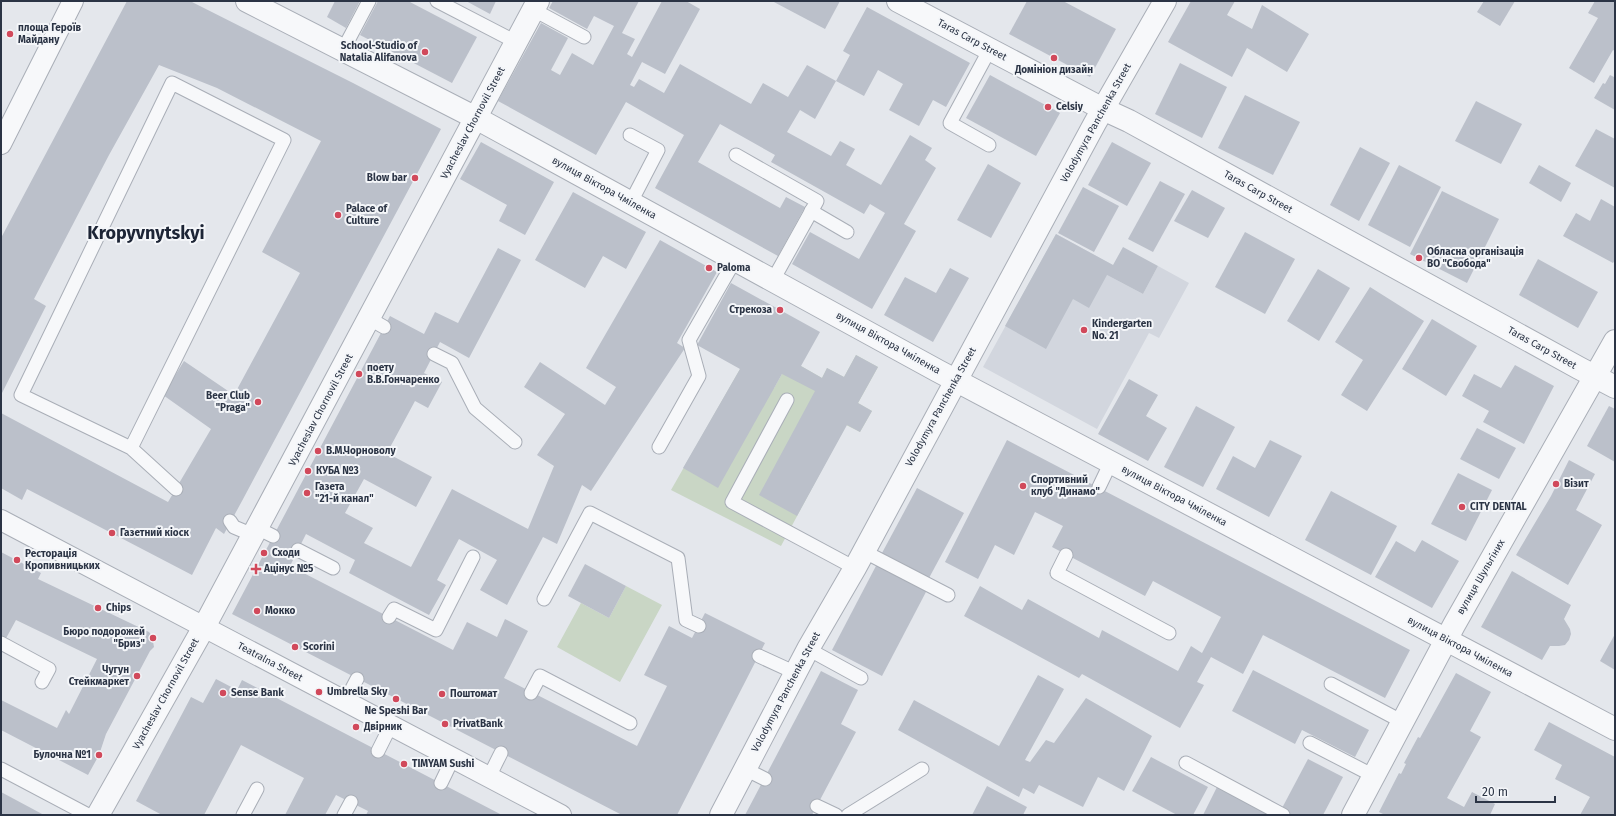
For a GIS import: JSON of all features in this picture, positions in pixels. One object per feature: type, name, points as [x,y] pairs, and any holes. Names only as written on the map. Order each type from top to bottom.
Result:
[{"type":"street","points":[[1,144],[73,1]]},
{"type":"street","name":"вулиця Віктора Чміленка","points":[[246,1],[476,118],[956,380],[1615,729]]},
{"type":"street","name":"Taras Carp Street","points":[[898,1],[1129,122],[1606,382]]},
{"type":"street","name":"Volodymyra Panchenka Street","points":[[721,815],[808,649],[859,559],[1103,109],[1165,1]]},
{"type":"street","name":"Vyacheslav Chornovil Street","points":[[98,815],[204,627],[261,533],[377,323],[476,118],[536,5]]},
{"type":"street","name":"вулиця Шульгіних","points":[[1353,815],[1446,639],[1606,382],[1615,341]]},
{"type":"street","name":"Teatralna Street","points":[[1,520],[561,815]]},
{"type":"lane","points":[[343,50],[369,1]]},
{"type":"lane","points":[[437,1],[516,42]]},
{"type":"lane","points":[[536,5],[584,37]]},
{"type":"lane","points":[[988,145],[950,123],[990,49]]},
{"type":"lane","points":[[131,448],[284,140],[172,83],[21,395],[131,448],[176,489]]},
{"type":"lane","points":[[630,135],[658,150],[631,202]]},
{"type":"lane","points":[[736,155],[817,201],[774,280]]},
{"type":"lane","points":[[811,211],[847,232]]},
{"type":"lane","points":[[659,447],[699,376],[689,340],[735,260]]},
{"type":"lane","points":[[434,354],[452,363],[475,408],[515,442]]},
{"type":"lane","points":[[787,400],[732,502],[859,559],[948,595]]},
{"type":"lane","points":[[1099,487],[1111,462]]},
{"type":"lane","points":[[544,599],[590,513],[678,558],[686,620],[699,626]]},
{"type":"lane","points":[[230,521],[234,527],[261,533]]},
{"type":"lane","points":[[298,550],[333,568]]},
{"type":"lane","points":[[1066,555],[1057,573],[1169,634]]},
{"type":"lane","points":[[389,617],[394,609],[436,630],[473,557]]},
{"type":"lane","points":[[1,643],[49,669],[42,682]]},
{"type":"lane","points":[[808,649],[861,678]]},
{"type":"lane","points":[[759,656],[796,673]]},
{"type":"lane","points":[[532,693],[540,676],[630,723]]},
{"type":"lane","points":[[345,702],[357,679]]},
{"type":"lane","points":[[1331,684],[1403,722]]},
{"type":"lane","points":[[378,751],[391,725]]},
{"type":"lane","points":[[1310,743],[1374,776]]},
{"type":"lane","points":[[489,777],[501,753]]},
{"type":"lane","points":[[440,783],[453,758]]},
{"type":"lane","points":[[1186,763],[1283,815]]},
{"type":"lane","points":[[746,768],[765,779]]},
{"type":"lane","points":[[1,769],[88,815]]},
{"type":"lane","points":[[848,815],[922,769]]},
{"type":"lane","points":[[244,815],[257,790]]},
{"type":"lane","points":[[344,815],[351,802]]},
{"type":"lane","points":[[817,806],[836,815]]},
{"type":"shaded area","name":"Kindergarten No. 21","points":[[1056,234],[1113,265],[1107,275],[1143,294],[1158,266],[1189,283],[1159,338],[1149,333],[1097,429],[983,367]]},
{"type":"green space","points":[[856,355],[878,367],[858,403],[872,411],[860,432],[846,425],[781,546],[671,490],[740,369],[774,388],[782,374],[801,366],[822,378],[827,368],[844,377]]},
{"type":"green space","points":[[626,586],[662,605],[620,682],[557,647],[581,603],[609,618]]},
{"type":"building","points":[[127,1],[190,1],[441,129],[224,534],[216,528],[192,575],[27,489],[22,500],[1,488],[1,413],[168,502],[211,429],[163,395],[184,361],[234,395],[300,273],[262,252],[321,141],[217,88],[159,65],[109,155],[34,299],[46,306],[1,395],[1,238]]},
{"type":"building","points":[[335,1],[360,1],[346,28],[327,17]]},
{"type":"building","points":[[378,1],[408,1],[477,37],[452,83],[360,35]]},
{"type":"building","points":[[466,1],[496,1],[490,14]]},
{"type":"building","points":[[553,1],[639,1],[622,33],[635,39],[627,54],[632,57],[662,1],[686,1],[700,9],[665,74],[642,62],[630,85],[634,87],[639,79],[664,93],[680,64],[751,104],[763,83],[788,97],[807,65],[836,81],[815,119],[800,110],[787,132],[831,156],[840,141],[855,149],[846,165],[881,185],[910,135],[932,148],[925,160],[936,168],[904,224],[916,231],[872,309],[792,264],[810,232],[859,259],[885,213],[870,204],[864,214],[771,162],[775,155],[720,124],[698,162],[780,208],[786,197],[805,207],[778,256],[655,188],[684,135],[626,102],[596,155],[498,101],[541,23],[568,38],[551,70],[560,75],[572,53],[593,65],[614,26],[594,16],[587,29],[549,8]]},
{"type":"building","points":[[772,1],[840,1],[825,29]]},
{"type":"building","points":[[1027,1],[1063,1],[1116,29],[1090,77],[1009,34]]},
{"type":"building","points":[[1191,1],[1235,1],[1227,15],[1252,29],[1262,5],[1309,34],[1287,72],[1247,48],[1232,77],[1168,42]]},
{"type":"building","points":[[1484,1],[1515,1],[1500,26],[1477,12]]},
{"type":"building","points":[[1595,1],[1615,1],[1615,51],[1613,50],[1594,83],[1569,68],[1598,18],[1588,13]]},
{"type":"building","points":[[867,7],[970,63],[946,107],[933,100],[919,126],[889,110],[903,84],[878,70],[864,96],[836,81],[850,55],[843,51]]},
{"type":"building","points":[[1180,63],[1227,87],[1202,138],[1155,114]]},
{"type":"building","points":[[990,75],[1060,113],[1036,156],[966,118]]},
{"type":"building","points":[[1610,75],[1614,77],[1615,75],[1615,110],[1594,98]]},
{"type":"building","points":[[1245,95],[1300,122],[1273,175],[1218,148]]},
{"type":"building","points":[[1476,101],[1522,124],[1501,164],[1455,141]]},
{"type":"building","points":[[1596,129],[1615,139],[1615,188],[1575,166]]},
{"type":"building","points":[[481,142],[554,182],[525,235],[499,221],[507,205],[460,179]]},
{"type":"building","points":[[1112,142],[1151,163],[1127,206],[1088,185]]},
{"type":"building","points":[[1360,147],[1390,163],[1359,221],[1330,205]]},
{"type":"building","points":[[988,164],[1021,183],[991,238],[957,220]]},
{"type":"building","points":[[1399,165],[1441,187],[1410,247],[1368,225]]},
{"type":"building","points":[[1539,165],[1571,183],[1561,202],[1529,183]]},
{"type":"building","points":[[1160,181],[1185,194],[1153,252],[1128,239]]},
{"type":"building","points":[[1083,187],[1119,206],[1094,252],[1058,233]]},
{"type":"building","points":[[1192,190],[1225,208],[1208,238],[1174,221]]},
{"type":"building","points":[[1442,191],[1499,219],[1467,283],[1410,254]]},
{"type":"building","points":[[573,192],[646,232],[626,269],[603,256],[585,288],[535,260]]},
{"type":"building","points":[[1601,199],[1615,207],[1615,260],[1613,263],[1563,236],[1576,213],[1590,221]]},
{"type":"building","points":[[1245,232],[1295,259],[1265,314],[1215,287]]},
{"type":"building","points":[[1056,234],[1113,265],[1123,247],[1158,266],[1143,294],[1107,275],[1089,308],[1073,299],[1046,349],[1005,326]]},
{"type":"building","points":[[660,240],[717,272],[677,343],[685,348],[591,491],[582,485],[557,544],[543,537],[507,605],[480,590],[497,560],[459,539],[437,580],[446,585],[429,615],[349,573],[355,560],[306,534],[290,566],[453,650],[467,622],[497,637],[505,619],[528,631],[504,678],[637,746],[667,686],[644,675],[669,626],[692,638],[705,613],[765,643],[677,815],[622,815],[232,614],[390,316],[424,334],[435,312],[458,323],[498,248],[521,260],[469,358],[440,342],[424,373],[442,382],[428,408],[415,401],[387,453],[432,477],[416,507],[364,479],[345,513],[373,528],[364,543],[411,567],[452,489],[528,529],[554,466],[537,455],[565,414],[524,387],[540,362],[605,405],[616,387],[586,368]]},
{"type":"building","points":[[1538,259],[1598,292],[1578,328],[1519,295]]},
{"type":"building","points":[[950,268],[969,278],[933,342],[884,315],[905,277],[936,293]]},
{"type":"building","points":[[1318,269],[1350,288],[1319,341],[1287,321]]},
{"type":"building","points":[[731,283],[820,332],[801,366],[822,378],[827,368],[844,377],[856,355],[878,367],[858,403],[872,411],[860,432],[847,425],[797,516],[759,495],[815,391],[782,374],[718,488],[683,468],[740,369],[697,345]]},
{"type":"building","points":[[1370,287],[1424,321],[1367,411],[1341,395],[1363,360],[1335,342]]},
{"type":"building","points":[[1432,319],[1477,346],[1446,396],[1402,369]]},
{"type":"building","points":[[1515,365],[1554,386],[1524,444],[1483,422],[1489,411],[1462,396],[1474,374],[1501,388]]},
{"type":"building","points":[[1129,379],[1158,395],[1146,416],[1167,428],[1148,461],[1098,434]]},
{"type":"building","points":[[1196,406],[1235,427],[1203,487],[1164,467]]},
{"type":"building","points":[[1609,406],[1615,409],[1615,462],[1587,446]]},
{"type":"building","points":[[1477,428],[1516,448],[1499,479],[1460,459]]},
{"type":"building","points":[[1007,440],[1410,650],[1385,698],[1263,635],[1243,674],[1211,657],[1197,682],[1204,685],[1180,728],[1082,674],[1079,678],[964,616],[980,586],[1022,610],[1028,599],[1099,638],[1102,630],[1178,671],[1191,646],[1202,653],[1221,617],[1153,581],[1145,596],[1052,547],[1063,526],[1035,512],[1014,555],[995,545],[978,579],[945,562]]},
{"type":"building","points":[[1270,440],[1302,456],[1269,517],[1216,489],[1233,456],[1255,468]]},
{"type":"building","points":[[1569,460],[1595,474],[1576,510],[1602,525],[1568,585],[1516,555],[1551,496]]},
{"type":"building","name":"CITY DENTAL","points":[[1458,473],[1492,490],[1466,541],[1431,524]]},
{"type":"building","points":[[917,488],[964,513],[929,578],[882,553]]},
{"type":"building","points":[[1331,491],[1397,526],[1371,575],[1305,540]]},
{"type":"building","points":[[1422,540],[1459,561],[1432,608],[1375,577],[1396,541],[1415,552]]},
{"type":"building","points":[[1,552],[41,573],[38,579],[149,632],[152,636],[154,647],[150,651],[106,734],[99,755],[88,775],[1,730],[1,700],[57,728],[66,710],[69,714],[97,659],[16,620],[4,642],[1,640]]},
{"type":"building","points":[[585,564],[626,586],[609,618],[568,596]]},
{"type":"building","points":[[877,564],[927,590],[882,676],[832,650]]},
{"type":"building","points":[[1512,571],[1571,605],[1564,619],[1570,629],[1571,634],[1569,640],[1565,645],[1550,646],[1542,660],[1481,627]]},
{"type":"building","points":[[1615,634],[1615,670],[1600,661]]},
{"type":"building","points":[[1253,670],[1369,730],[1355,757],[1302,730],[1295,744],[1232,711]]},
{"type":"building","points":[[821,671],[858,690],[841,724],[856,732],[812,815],[745,815]]},
{"type":"building","points":[[1456,673],[1491,692],[1470,731],[1481,737],[1447,798],[1464,807],[1472,792],[1495,804],[1490,815],[1385,815],[1379,812],[1399,773],[1401,774],[1406,764],[1404,763],[1418,737],[1420,738]]},
{"type":"building","points":[[1038,675],[1064,689],[1025,760],[1030,762],[1046,740],[1054,743],[1086,698],[1152,736],[1124,791],[1098,777],[1083,807],[1039,785],[1034,794],[1023,788],[1019,797],[898,730],[914,700],[999,746]]},
{"type":"building","points":[[216,679],[237,690],[242,680],[502,815],[366,815],[368,811],[336,795],[325,815],[285,815],[304,778],[241,745],[204,815],[162,815],[136,801],[191,697],[203,703]]},
{"type":"building","points":[[1549,722],[1615,757],[1614,815],[1580,815],[1590,797],[1555,779],[1562,765],[1534,750]]},
{"type":"building","points":[[1151,757],[1208,787],[1193,815],[1177,815],[1132,791]]},
{"type":"building","points":[[1308,759],[1343,777],[1323,815],[1291,815],[1281,810]]},
{"type":"building","points":[[987,786],[1027,807],[1023,815],[972,815]]},
{"type":"building","points":[[1217,787],[1271,815],[1203,815]]},
{"type":"building","points":[[1,792],[44,815],[1,815]]},
{"type":"place","name":"площа Героїв Майдану","points":[[10,34]]},
{"type":"place","name":"School-Studio of Natalia Alifanova","points":[[425,52]]},
{"type":"place","name":"Домініон дизайн","points":[[1054,58]]},
{"type":"place","name":"Celsiy","points":[[1048,107]]},
{"type":"place","name":"Blow bar","points":[[415,178]]},
{"type":"place","name":"Palace of Culture","points":[[338,215]]},
{"type":"place","name":"Обласна організація ВО \"Свобода\"","points":[[1419,258]]},
{"type":"place","name":"Paloma","points":[[709,268]]},
{"type":"place","name":"Стрекоза","points":[[780,310]]},
{"type":"place","name":"Kindergarten No. 21","points":[[1084,330]]},
{"type":"place","name":"поету В.В.Гончаренко","points":[[359,374]]},
{"type":"place","name":"Beer Club \"Praga\"","points":[[258,402]]},
{"type":"place","name":"В.М.Чорноволу","points":[[318,451]]},
{"type":"place","name":"КУБА №3","points":[[308,471]]},
{"type":"place","name":"Візит","points":[[1556,484]]},
{"type":"place","name":"Спортивний клуб \"Динамо\"","points":[[1023,486]]},
{"type":"place","name":"Газета \"21-й канал\"","points":[[307,493]]},
{"type":"place","name":"CITY DENTAL","points":[[1462,507]]},
{"type":"place","name":"Газетний кіоск","points":[[112,533]]},
{"type":"place","name":"Сходи","points":[[264,553]]},
{"type":"place","name":"Ресторація Кропивницьких","points":[[17,560]]},
{"type":"place","name":"Ацінус №5","points":[[256,569]]},
{"type":"place","name":"Chips","points":[[98,608]]},
{"type":"place","name":"Мокко","points":[[257,611]]},
{"type":"place","name":"Бюро подорожей \"Бриз\"","points":[[153,638]]},
{"type":"place","name":"Scorini","points":[[295,647]]},
{"type":"place","name":"Чугун Стейкмаркет","points":[[137,676]]},
{"type":"place","name":"Umbrella Sky","points":[[319,692]]},
{"type":"place","name":"Sense Bank","points":[[223,693]]},
{"type":"place","name":"Поштомат","points":[[442,694]]},
{"type":"place","name":"Ne Speshi Bar","points":[[396,699]]},
{"type":"place","name":"PrivatBank","points":[[445,724]]},
{"type":"place","name":"Двірник","points":[[356,727]]},
{"type":"place","name":"Булочна №1","points":[[99,755]]},
{"type":"place","name":"TIMYAM Sushi","points":[[404,764]]},
{"type":"district","name":"Kropyvnytskyi","points":[[146,233]]}]
